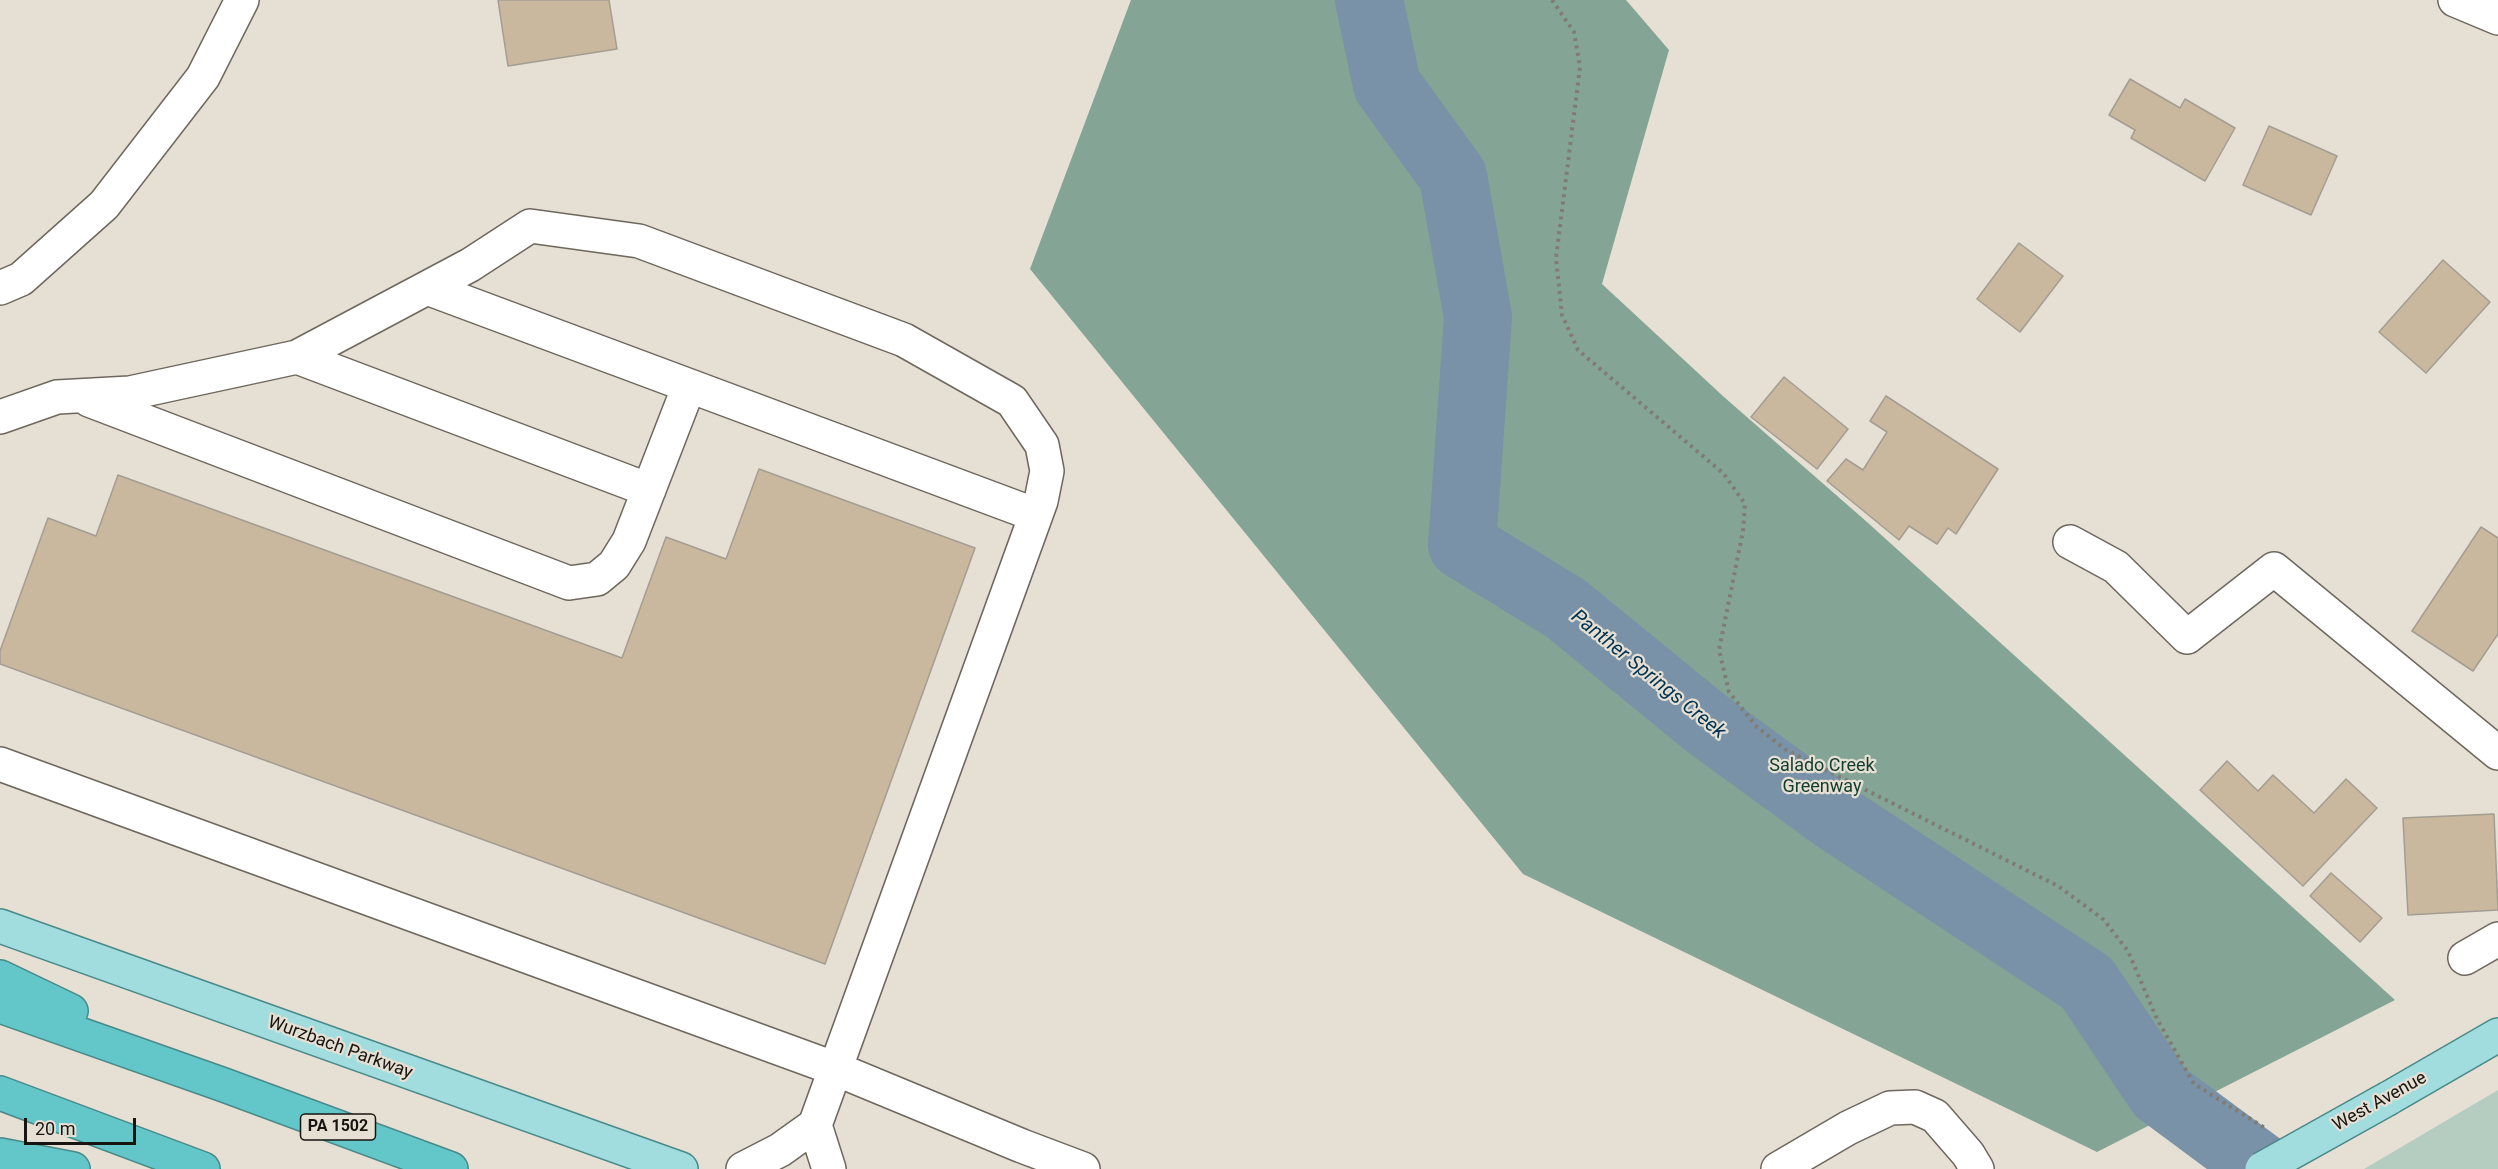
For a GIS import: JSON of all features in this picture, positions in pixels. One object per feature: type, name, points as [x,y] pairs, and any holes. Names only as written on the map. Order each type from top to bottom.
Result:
[{"type":"highway","points":[[0,977],[224,1085]]},
{"type":"highway","name":"PA 1502","points":[[0,1006],[452,1169]]},
{"type":"highway","points":[[0,1093],[203,1169]]},
{"type":"highway","points":[[0,1155],[74,1169]]},
{"type":"main road","name":"Wurzbach Parkway","points":[[0,926],[681,1169]]},
{"type":"main road","name":"West Avenue","points":[[2262,1169],[2498,1035]]},
{"type":"street","points":[[0,288],[21,279],[104,205],[202,77],[242,0]]},
{"type":"street","points":[[2455,0],[2498,18]]},
{"type":"street","points":[[0,417],[57,397],[130,393],[297,357],[470,265],[530,226],[639,241],[904,340],[1012,400],[1042,445],[1047,471],[1036,515],[815,1125],[780,1150],[743,1169]]},
{"type":"street","points":[[427,288],[1036,515]]},
{"type":"street","points":[[297,357],[649,490]]},
{"type":"street","points":[[76,396],[569,583],[597,579],[614,565],[629,541],[689,386]]},
{"type":"street","points":[[2070,542],[2116,567],[2187,637],[2274,570],[2495,745]]},
{"type":"street","points":[[0,764],[836,1069],[1083,1169]]},
{"type":"street","points":[[2465,958],[2498,939]]},
{"type":"street","points":[[1778,1169],[1848,1128],[1890,1108],[1915,1107],[1935,1116],[1968,1154],[1977,1169]]},
{"type":"street","points":[[815,1125],[829,1169]]},
{"type":"path","points":[[1552,0],[1574,32],[1580,67],[1556,258],[1562,315],[1578,350],[1724,474],[1745,504],[1743,531],[1719,650],[1730,692],[1757,727],[1786,750],[2058,886],[2103,919],[2128,951],[2157,1019],[2194,1084],[2273,1133]]},
{"type":"green space","name":"Salado Creek Greenway","points":[[1131,0],[1626,0],[1669,50],[1602,284],[1724,397],[1867,522],[2395,1000],[2097,1152],[1523,874],[1030,269]]},
{"type":"green space","points":[[2498,1090],[2498,1169],[2364,1169]]},
{"type":"building","points":[[498,0],[609,0],[617,49],[508,66]]},
{"type":"building","points":[[2130,79],[2180,108],[2185,99],[2235,128],[2205,181],[2131,138],[2135,130],[2109,115]]},
{"type":"building","points":[[2269,126],[2337,156],[2311,215],[2243,185]]},
{"type":"building","points":[[2019,243],[2063,276],[2020,332],[1977,299]]},
{"type":"building","points":[[2443,260],[2490,302],[2426,373],[2379,332]]},
{"type":"building","points":[[1784,377],[1848,429],[1817,469],[1751,417]]},
{"type":"building","points":[[1886,396],[1998,469],[1956,534],[1948,528],[1937,544],[1909,526],[1899,540],[1827,481],[1846,459],[1863,470],[1887,432],[1870,421]]},
{"type":"building","points":[[759,469],[975,548],[825,964],[0,664],[0,651],[48,518],[96,536],[118,475],[622,658],[666,537],[726,559]]},
{"type":"building","points":[[2481,527],[2498,538],[2498,634],[2473,671],[2412,631]]},
{"type":"building","points":[[2227,761],[2258,791],[2273,775],[2314,813],[2346,779],[2377,808],[2303,886],[2200,790]]},
{"type":"building","points":[[2494,814],[2498,910],[2408,915],[2403,818]]},
{"type":"building","points":[[2331,873],[2382,918],[2360,942],[2310,896]]},
{"type":"waterway","name":"Panther Springs Creek","points":[[1369,0],[1387,85],[1453,176],[1478,317],[1462,545],[1565,608],[1707,724],[1836,818],[2087,983],[2160,1092],[2264,1169]]}]
